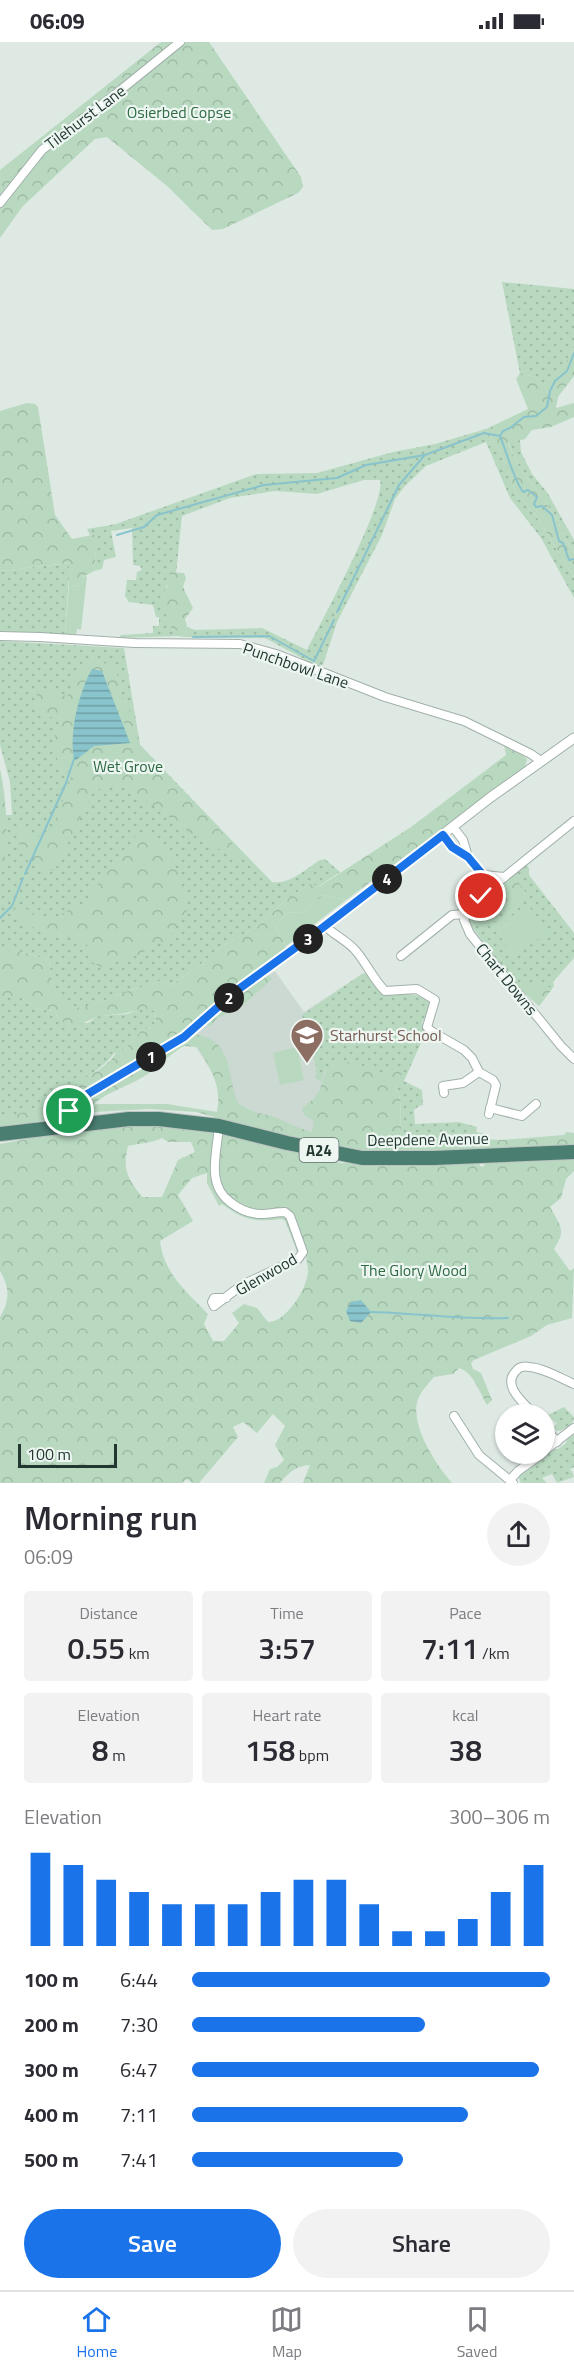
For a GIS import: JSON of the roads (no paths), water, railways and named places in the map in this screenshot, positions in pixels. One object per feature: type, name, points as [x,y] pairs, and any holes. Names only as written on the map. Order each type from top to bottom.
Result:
[{"type":"highway","name":"Deepdene Avenue","points":[[0,1134],[129,1119],[159,1119],[219,1126],[362,1158],[434,1158],[574,1152]]},
{"type":"street","name":"Tilehurst Lane","points":[[0,203],[42,150],[180,42]]},
{"type":"street","name":"Punchbowl Lane","points":[[0,636],[135,643],[240,644],[276,654],[385,697],[464,720],[531,753],[541,761]]},
{"type":"street","points":[[50,1128],[56,1113],[184,1037],[236,991],[574,738]]},
{"type":"street","points":[[401,956],[452,915],[465,914],[481,896],[574,821]]},
{"type":"street","points":[[453,827],[463,840],[468,857]]},
{"type":"street","points":[[443,835],[452,847],[468,857],[483,875],[504,877]]},
{"type":"street","points":[[481,896],[483,875]]},
{"type":"street","name":"Chart Downs","points":[[465,914],[465,926],[470,934],[574,1059]]},
{"type":"street","points":[[325,926],[333,935],[355,948],[385,991],[417,989],[435,1000],[427,1027],[464,1050],[472,1058],[479,1071],[496,1085],[490,1111],[522,1116],[536,1104]]},
{"type":"street","points":[[443,1086],[463,1083],[479,1071]]},
{"type":"street","points":[[68,1126],[68,1113],[74,1102]]},
{"type":"street","name":"Glenwood","points":[[219,1126],[215,1177],[220,1193],[235,1206],[253,1213],[285,1212],[290,1216],[303,1252],[298,1259],[248,1282],[225,1298]]},
{"type":"street","points":[[525,1404],[511,1386],[512,1376],[516,1370],[524,1367],[537,1369],[574,1384]]},
{"type":"street","points":[[454,1416],[479,1455],[512,1481],[528,1464]]},
{"type":"street","points":[[555,1440],[557,1442],[574,1428]]},
{"type":"water","points":[[92,669],[102,671],[130,743],[94,746],[76,760],[73,748],[74,725],[79,700]]},
{"type":"water","points":[[361,1300],[371,1312],[361,1323],[350,1321],[346,1311],[351,1302]]},
{"type":"waterway","points":[[574,353],[567,371],[555,381],[550,391],[547,407],[536,416],[524,417],[503,431],[500,436],[519,486],[523,492],[528,490],[537,497],[534,504],[536,507],[542,506],[552,515],[559,541],[563,543],[569,560],[574,559]]},
{"type":"waterway","points":[[117,535],[144,527],[157,515],[264,485],[337,478],[366,465],[425,455],[484,433],[500,436]]},
{"type":"waterway","points":[[337,612],[399,485],[424,456]]},
{"type":"waterway","points":[[193,637],[269,636],[314,661],[334,620]]},
{"type":"waterway","points":[[25,874],[66,783],[74,759]]},
{"type":"waterway","points":[[0,918],[12,906],[23,878]]},
{"type":"waterway","points":[[371,1312],[508,1318]]},
{"type":"place","name":"Starhurst School","points":[[307,1064]]},
{"type":"park label","name":"Osierbed Copse","points":[[179,112]]},
{"type":"park label","name":"Wet Grove","points":[[128,766]]},
{"type":"park label","name":"The Glory Wood","points":[[414,1270]]}]
